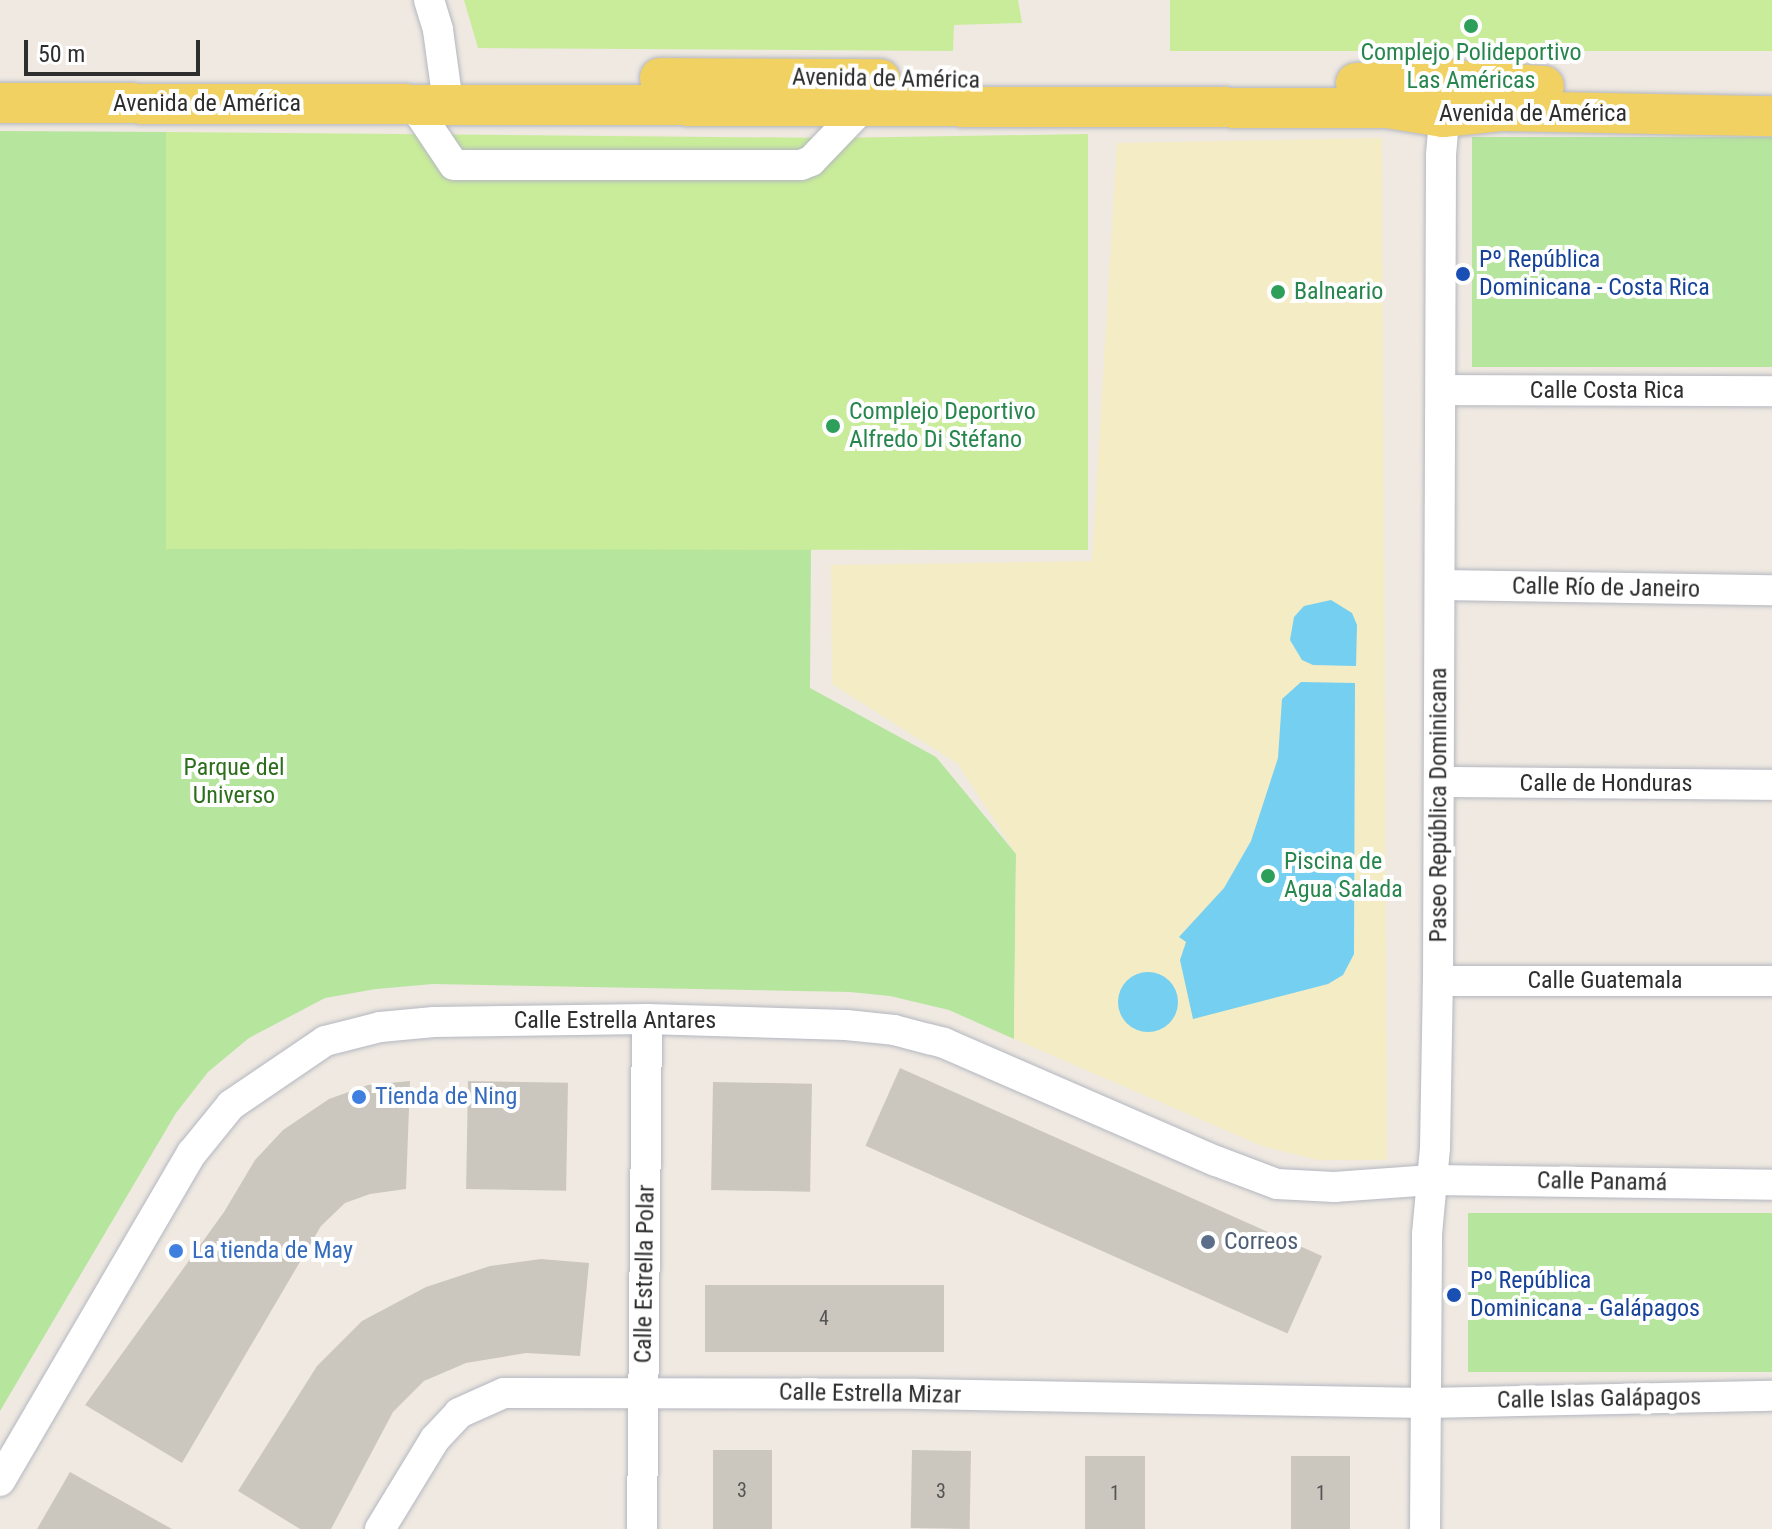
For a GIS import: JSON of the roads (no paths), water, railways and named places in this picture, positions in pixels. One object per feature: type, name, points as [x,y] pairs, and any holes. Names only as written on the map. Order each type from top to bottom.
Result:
[{"type":"main road","name":"Avenida de América","points":[[0,76],[436,95],[863,107],[1387,108],[1445,99],[1501,85],[1772,90]]},
{"type":"main road","name":"Avenida de América","points":[[0,103],[436,95],[751,77],[1401,84],[1445,99],[1501,111],[1772,116]]},
{"type":"street","points":[[429,0],[436,95]]},
{"type":"street","name":"Avenida de América","points":[[436,95],[454,165],[801,165],[811,161],[863,107]]},
{"type":"street","name":"Paseo República Dominicana","points":[[1425,1529],[1427,1234],[1432,1180],[1438,981],[1445,99]]},
{"type":"street","name":"Calle Costa Rica","points":[[1442,390],[1772,391]]},
{"type":"street","name":"Calle Río de Janeiro","points":[[1441,585],[1772,590]]},
{"type":"street","name":"Calle de Honduras","points":[[1439,782],[1772,785]]},
{"type":"street","name":"Calle Guatemala","points":[[1438,981],[1772,981]]},
{"type":"street","name":"Calle Estrella Antares","points":[[0,1481],[192,1153],[231,1105],[263,1080],[325,1041],[380,1027],[434,1022],[647,1019],[846,1025],[925,1036],[1216,1161],[1277,1184],[1334,1187],[1432,1180]]},
{"type":"street","name":"Calle Estrella Polar","points":[[642,1529],[647,1019]]},
{"type":"street","name":"Calle Panamá","points":[[1432,1180],[1772,1185]]},
{"type":"street","name":"Calle Estrella Mizar","points":[[380,1529],[435,1439],[459,1413],[480,1401],[504,1393],[1140,1396],[1426,1403]]},
{"type":"street","name":"Calle Islas Galápagos","points":[[1426,1403],[1772,1396]]},
{"type":"water","points":[[1331,600],[1352,613],[1357,625],[1356,666],[1313,665],[1302,660],[1290,640],[1294,617],[1304,606]]},
{"type":"water","points":[[1301,682],[1355,683],[1354,954],[1343,975],[1328,984],[1193,1019],[1180,960],[1186,942],[1179,937],[1224,888],[1251,841],[1278,758],[1282,699]]},
{"type":"water","points":[[1148,972],[1159,974],[1169,981],[1176,991],[1176,1013],[1169,1023],[1159,1030],[1148,1032],[1137,1030],[1127,1023],[1120,1013],[1118,1002],[1120,991],[1127,981],[1137,974]]},
{"type":"place","name":"Complejo Polideportivo Las Américas","points":[[1471,26]]},
{"type":"place","name":"Pº República Dominicana - Costa Rica","points":[[1463,274]]},
{"type":"place","name":"Balneario","points":[[1278,292]]},
{"type":"place","name":"Complejo Deportivo Alfredo Di Stéfano","points":[[833,426]]},
{"type":"place","name":"Piscina de Agua Salada","points":[[1268,876]]},
{"type":"place","name":"Tienda de Ning","points":[[359,1097]]},
{"type":"place","name":"Correos","points":[[1208,1242]]},
{"type":"place","name":"La tienda de May","points":[[176,1251]]},
{"type":"place","name":"Pº República Dominicana - Galápagos","points":[[1454,1295]]},
{"type":"park label","name":"Parque del Universo","points":[[234,782]]}]
